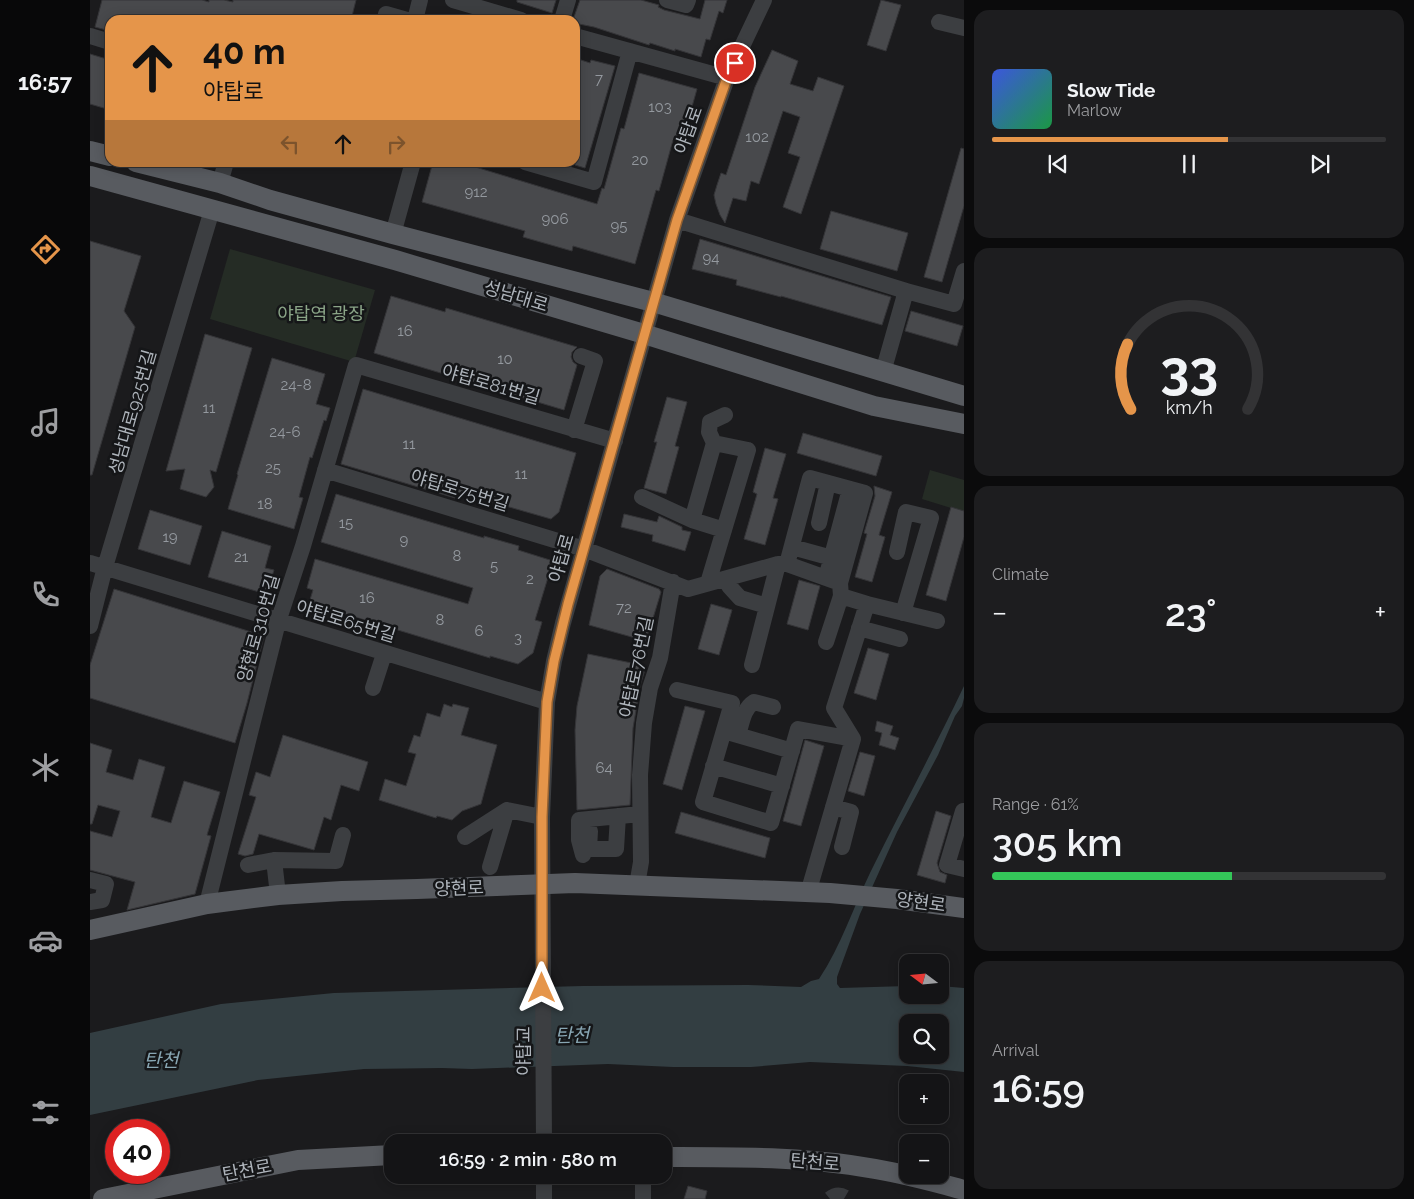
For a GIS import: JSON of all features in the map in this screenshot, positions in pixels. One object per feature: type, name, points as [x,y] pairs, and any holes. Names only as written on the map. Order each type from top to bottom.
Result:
[{"type":"main road","points":[[90,151],[105,155]]},
{"type":"main road","name":"성남대로","points":[[156,167],[220,183],[270,200],[393,234],[653,302],[883,372],[923,382]]},
{"type":"main road","name":"성남대로","points":[[90,176],[395,260],[644,334],[874,406],[964,424]]},
{"type":"main road","points":[[923,382],[955,379],[964,382]]},
{"type":"main road","points":[[923,382],[964,396]]},
{"type":"main road","points":[[942,419],[964,434]]},
{"type":"main road","name":"양현로","points":[[90,930],[207,904],[278,895],[342,890],[575,883],[878,896],[964,908]]},
{"type":"main road","name":"탄천로","points":[[103,1199],[298,1160],[384,1155]]},
{"type":"main road","name":"탄천로","points":[[672,1157],[809,1160],[886,1170],[964,1190]]},
{"type":"street","points":[[416,15],[420,0]]},
{"type":"street","points":[[453,0],[504,15]]},
{"type":"street","points":[[564,15],[568,0]]},
{"type":"street","points":[[667,0],[686,5],[688,0]]},
{"type":"street","name":"야탑로","points":[[542,916],[542,817],[547,702],[563,623],[677,220],[727,78],[764,0]]},
{"type":"street","points":[[939,22],[964,28]]},
{"type":"street","points":[[90,36],[105,40]]},
{"type":"street","points":[[580,37],[727,78]]},
{"type":"street","points":[[542,167],[594,182],[630,51]]},
{"type":"street","points":[[220,183],[225,167]]},
{"type":"street","points":[[393,234],[412,167]]},
{"type":"street","name":"성남대로925번길","points":[[90,626],[98,565],[212,210]]},
{"type":"street","points":[[677,220],[954,304],[964,271]]},
{"type":"street","points":[[883,372],[906,291]]},
{"type":"street","points":[[574,430],[596,361],[581,356]]},
{"type":"street","name":"야탑로81번길","points":[[356,365],[615,441]]},
{"type":"street","name":"양현로310번길","points":[[207,904],[278,622],[304,546],[356,365]]},
{"type":"street","points":[[692,520],[714,443],[709,432],[710,422],[725,416]]},
{"type":"street","points":[[708,583],[748,450],[714,443]]},
{"type":"street","name":"야탑로75번길","points":[[325,470],[584,549]]},
{"type":"street","points":[[752,665],[767,606],[782,564],[792,548],[810,478],[866,493],[836,586],[826,642]]},
{"type":"street","points":[[819,523],[828,483]]},
{"type":"street","points":[[836,586],[832,558],[850,489]]},
{"type":"street","points":[[642,497],[692,520],[724,530]]},
{"type":"street","points":[[897,552],[906,512],[930,518],[903,612]]},
{"type":"street","points":[[792,548],[832,558]]},
{"type":"street","points":[[584,549],[680,586],[708,583],[782,564],[836,586],[867,604],[937,621]]},
{"type":"street","name":"야탑로65번길","points":[[98,565],[278,622],[547,702]]},
{"type":"street","name":"야탑로76번길","points":[[637,885],[640,862],[640,774],[644,723],[650,688],[680,586]]},
{"type":"street","points":[[730,586],[740,598],[767,606]]},
{"type":"street","points":[[808,893],[853,739],[834,708],[867,604]]},
{"type":"street","points":[[860,628],[900,639]]},
{"type":"street","points":[[373,688],[384,654]]},
{"type":"street","points":[[677,690],[732,703],[731,733]]},
{"type":"street","points":[[773,707],[754,702],[745,710],[714,766],[703,802],[771,823],[798,729],[853,739]]},
{"type":"street","points":[[731,733],[792,750]]},
{"type":"street","points":[[714,766],[782,786]]},
{"type":"street","points":[[833,807],[851,812],[842,847]]},
{"type":"street","points":[[465,837],[507,810],[542,817]]},
{"type":"street","points":[[490,867],[507,810]]},
{"type":"street","points":[[964,811],[947,865],[964,869]]},
{"type":"street","points":[[583,855],[579,840],[580,820],[640,814]]},
{"type":"street","points":[[591,819],[589,849],[616,849],[618,816]]},
{"type":"street","points":[[248,864],[274,860],[336,862],[343,835]]},
{"type":"street","points":[[274,860],[278,895]]},
{"type":"street","points":[[90,880],[106,884],[102,900],[90,902]]},
{"type":"street","name":"야탑교","points":[[542,916],[543,1134]]},
{"type":"street","points":[[544,1184],[544,1199]]},
{"type":"street","points":[[643,1184],[643,1199]]},
{"type":"green space","name":"야탑역 광장","points":[[230,249],[375,290],[354,362],[210,319]]},
{"type":"green space","points":[[930,470],[964,480],[964,512],[922,499]]},
{"type":"water","name":"탄천","points":[[964,686],[962,706],[955,716],[938,755],[897,832],[860,914],[837,977],[837,984],[840,988],[899,986],[899,1004],[949,1004],[949,987],[964,988],[964,1072],[907,1066],[810,1062],[751,1067],[673,1067],[608,1064],[472,1069],[364,1069],[258,1080],[90,1115],[90,1033],[221,1004],[334,993],[583,986],[748,985],[801,987],[819,979],[827,966],[870,873]]},
{"type":"building","points":[[102,0],[202,0],[209,2],[209,0],[224,0],[233,2],[233,0],[356,0],[352,15],[105,15],[105,30],[95,27]]},
{"type":"building","points":[[517,0],[556,0],[552,13],[517,2]]},
{"type":"building","points":[[580,0],[641,0],[659,5],[658,7],[664,10],[700,19],[705,0],[727,0],[723,13],[719,11],[710,40],[706,39],[701,57],[650,43],[649,45],[580,24],[580,15],[575,15]]},
{"type":"building","points":[[881,0],[901,5],[886,51],[867,45]]},
{"type":"building","points":[[772,50],[798,61],[790,84],[813,91],[818,77],[844,86],[801,214],[783,207],[800,157],[788,153],[800,117],[783,111],[759,184],[751,181],[746,201],[733,198],[725,223],[720,215],[714,195],[721,173],[726,175],[755,87]]},
{"type":"building","points":[[90,54],[105,58],[105,108],[90,104]]},
{"type":"building","points":[[580,60],[590,63],[591,60],[615,66],[585,168],[580,166]]},
{"type":"building","points":[[639,73],[697,89],[682,142],[673,140],[659,191],[656,190],[635,264],[573,246],[572,251],[523,237],[525,231],[422,202],[432,167],[475,167],[597,204],[602,188],[604,189],[621,128],[624,129]]},
{"type":"building","points":[[961,148],[964,149],[964,206],[942,282],[924,277]]},
{"type":"building","points":[[831,211],[908,233],[897,271],[820,249]]},
{"type":"building","points":[[700,239],[891,297],[882,325],[736,285],[737,280],[692,269]]},
{"type":"building","points":[[90,241],[141,256],[124,311],[135,327],[92,475],[90,475]]},
{"type":"building","points":[[391,296],[445,312],[446,308],[577,347],[572,352],[571,357],[577,365],[564,410],[374,353]]},
{"type":"building","points":[[911,311],[963,326],[957,346],[905,331]]},
{"type":"building","points":[[205,334],[252,348],[216,472],[210,470],[214,487],[206,497],[180,489],[185,469],[166,471]]},
{"type":"building","points":[[272,358],[325,374],[316,404],[330,408],[326,421],[324,420],[312,458],[310,457],[299,497],[303,498],[294,529],[228,509]]},
{"type":"building","points":[[363,389],[576,453],[559,512],[551,519],[457,492],[455,498],[341,464]]},
{"type":"building","points":[[667,397],[687,402],[675,446],[679,447],[666,494],[644,488],[657,442],[654,442]]},
{"type":"building","points":[[803,433],[882,456],[876,476],[797,453]]},
{"type":"building","points":[[765,448],[786,454],[773,498],[778,499],[765,545],[744,539],[757,494],[753,492]]},
{"type":"building","points":[[874,486],[892,492],[879,535],[885,537],[872,582],[855,577],[867,534],[864,533],[875,496]]},
{"type":"building","points":[[336,494],[484,538],[484,536],[519,546],[518,550],[553,561],[535,620],[542,622],[533,653],[518,664],[490,656],[490,658],[309,603],[313,590],[307,588],[315,559],[468,604],[473,588],[321,542]]},
{"type":"building","points":[[951,507],[964,511],[964,537],[946,601],[926,595]]},
{"type":"building","points":[[150,510],[202,526],[190,565],[138,549]]},
{"type":"building","points":[[624,514],[657,522],[659,516],[682,527],[682,530],[691,532],[685,551],[652,541],[653,535],[621,527]]},
{"type":"building","points":[[222,531],[271,546],[265,568],[274,570],[266,594],[208,577]]},
{"type":"building","points":[[607,569],[659,589],[661,592],[646,641],[589,625],[600,576]]},
{"type":"building","points":[[799,580],[820,586],[808,630],[787,624]]},
{"type":"building","points":[[114,589],[264,636],[235,743],[90,698],[90,665]]},
{"type":"building","points":[[711,604],[732,610],[719,655],[698,649]]},
{"type":"building","points":[[868,648],[889,654],[876,700],[854,693]]},
{"type":"building","points":[[588,654],[646,666],[640,686],[633,728],[630,805],[577,810],[575,730],[577,706]]},
{"type":"building","points":[[444,704],[452,707],[453,704],[469,708],[461,735],[497,745],[481,804],[462,811],[452,820],[437,816],[436,818],[379,800],[385,779],[406,786],[416,754],[408,752],[414,735],[420,737],[427,713],[440,717]]},
{"type":"building","points":[[685,706],[705,711],[682,790],[663,784]]},
{"type":"building","points":[[877,721],[893,726],[890,735],[899,738],[895,750],[879,745],[882,733],[875,731]]},
{"type":"building","points":[[283,735],[368,762],[359,791],[341,785],[331,820],[324,817],[314,850],[259,834],[253,854],[245,856],[238,854],[256,797],[249,795],[256,772],[270,777]]},
{"type":"building","points":[[805,740],[824,746],[801,826],[783,821]]},
{"type":"building","points":[[90,743],[112,750],[106,772],[133,780],[139,759],[165,767],[151,817],[171,823],[184,781],[220,792],[207,835],[211,836],[195,894],[127,910],[135,882],[90,870],[90,831],[112,837],[120,811],[98,805],[92,824],[90,824]]},
{"type":"building","points":[[860,752],[875,756],[864,796],[848,791]]},
{"type":"building","points":[[936,811],[951,816],[937,863],[940,872],[947,875],[945,883],[917,875]]},
{"type":"building","points":[[681,812],[770,838],[765,858],[675,833]]},
{"type":"building","points":[[688,1186],[707,1191],[705,1199],[684,1199]]},
{"type":"tunnel","points":[[830,1199],[838,1196],[843,1196],[847,1199]]},
{"type":"route","points":[[542,988],[542,817],[547,702],[554,661],[568,604],[677,220],[727,78],[735,63]]}]
